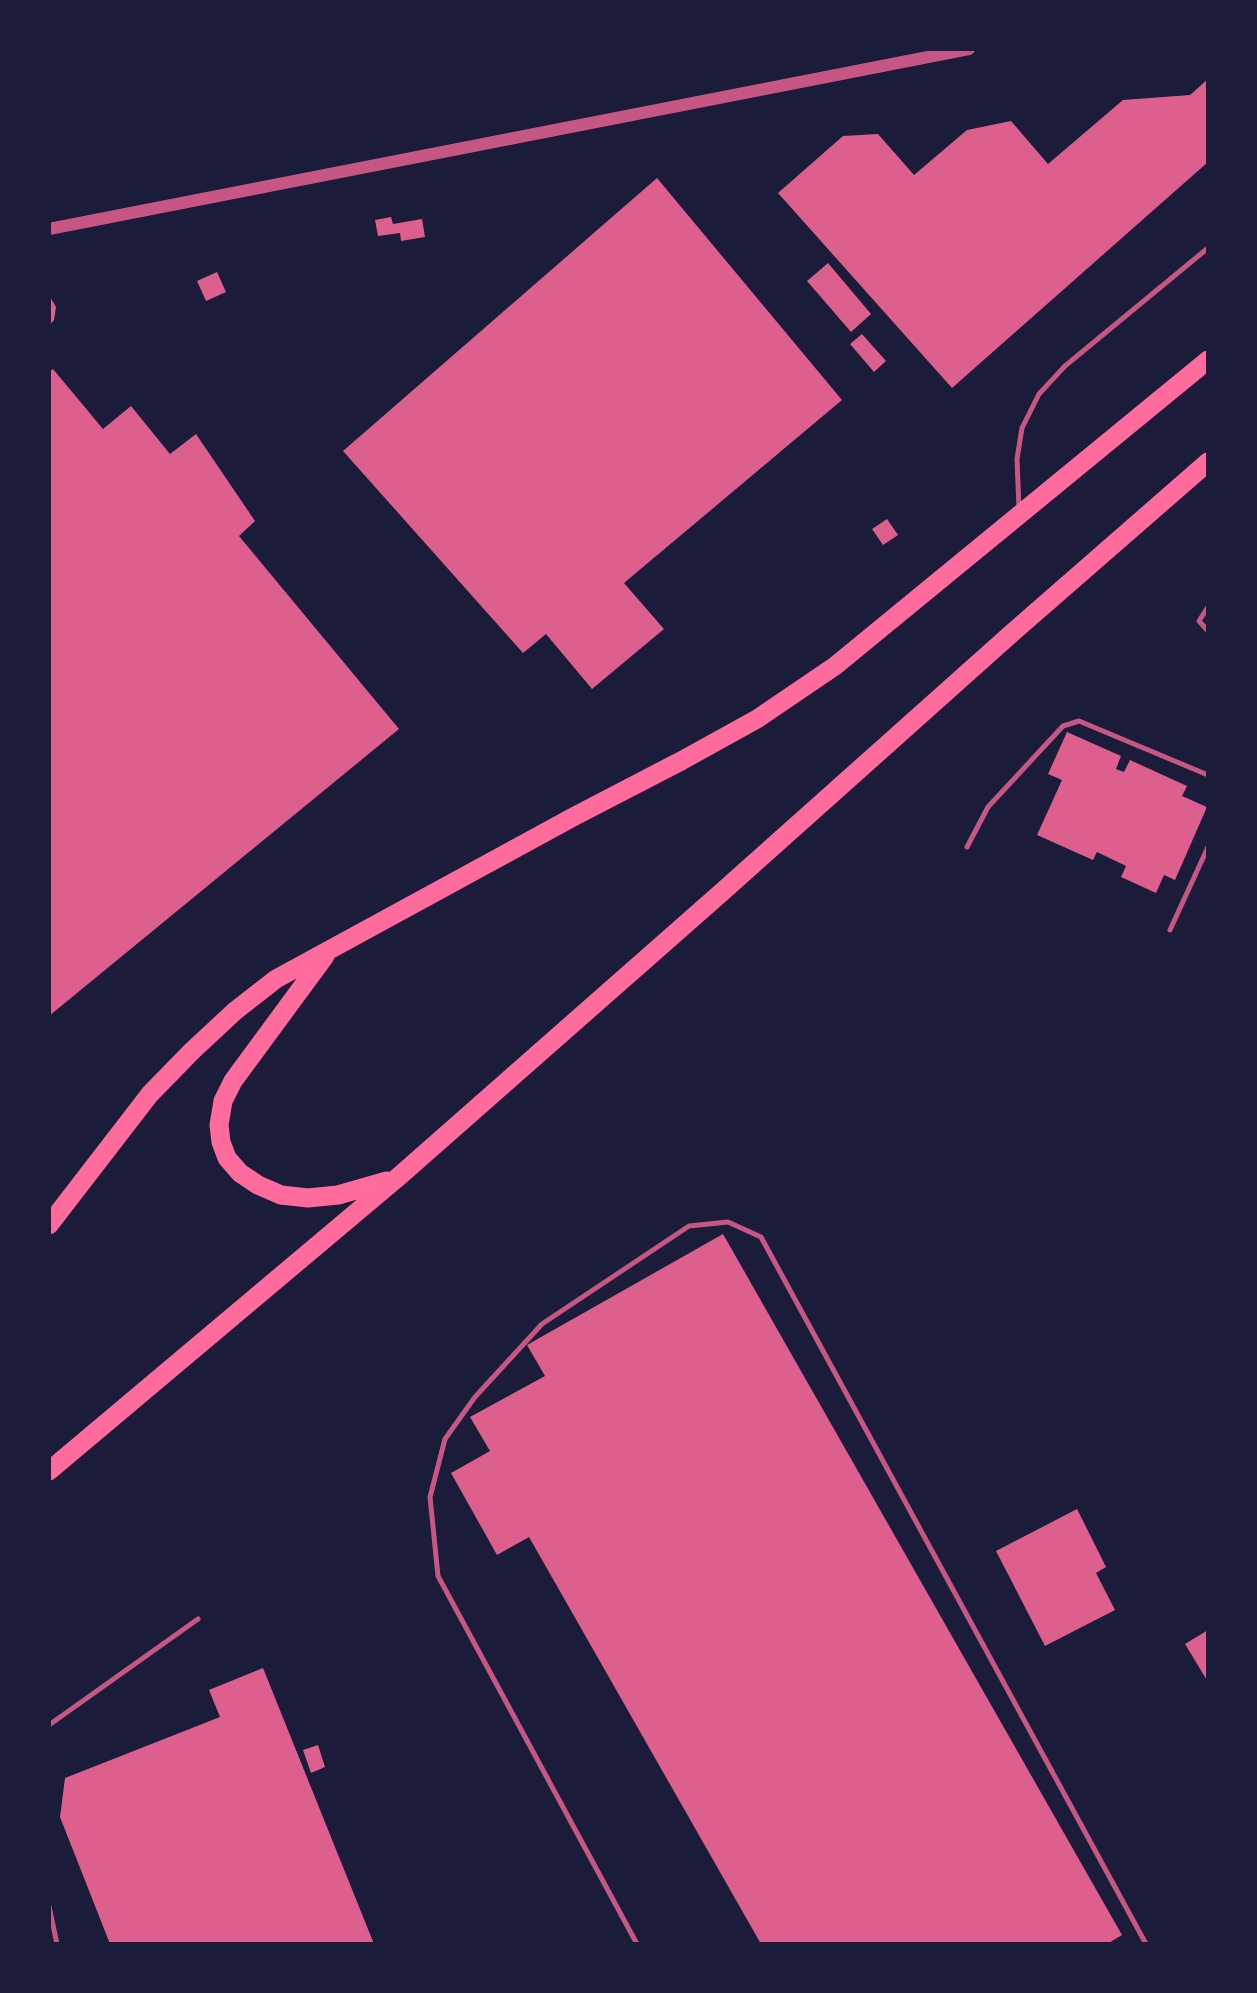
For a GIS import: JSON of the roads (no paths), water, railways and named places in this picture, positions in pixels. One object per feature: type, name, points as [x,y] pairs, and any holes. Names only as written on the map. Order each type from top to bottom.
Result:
[{"type":"highway","points":[[49,1225],[150,1094],[235,1011],[276,979],[757,719],[835,666],[1208,360]]},
{"type":"highway","points":[[49,1471],[396,1179],[1208,462]]},
{"type":"highway","points":[[330,949],[233,1081],[223,1101],[219,1125],[221,1142],[227,1158],[240,1173],[281,1195],[308,1198],[338,1195],[396,1179]]},
{"type":"street","points":[[49,229],[969,49]]},
{"type":"lane","points":[[1020,516],[1017,459],[1022,428],[1039,394],[1065,366],[1208,248]]},
{"type":"lane","points":[[1208,607],[1199,621],[1208,631]]},
{"type":"lane","points":[[967,847],[988,807],[1063,726],[1079,721],[1208,775]]},
{"type":"lane","points":[[1170,930],[1208,847]]},
{"type":"lane","points":[[637,1944],[438,1576],[430,1497],[445,1439],[475,1397],[542,1324],[689,1226],[728,1222],[761,1237],[1146,1944]]},
{"type":"lane","points":[[49,1725],[198,1619]]},
{"type":"lane","points":[[49,1906],[57,1944]]}]
